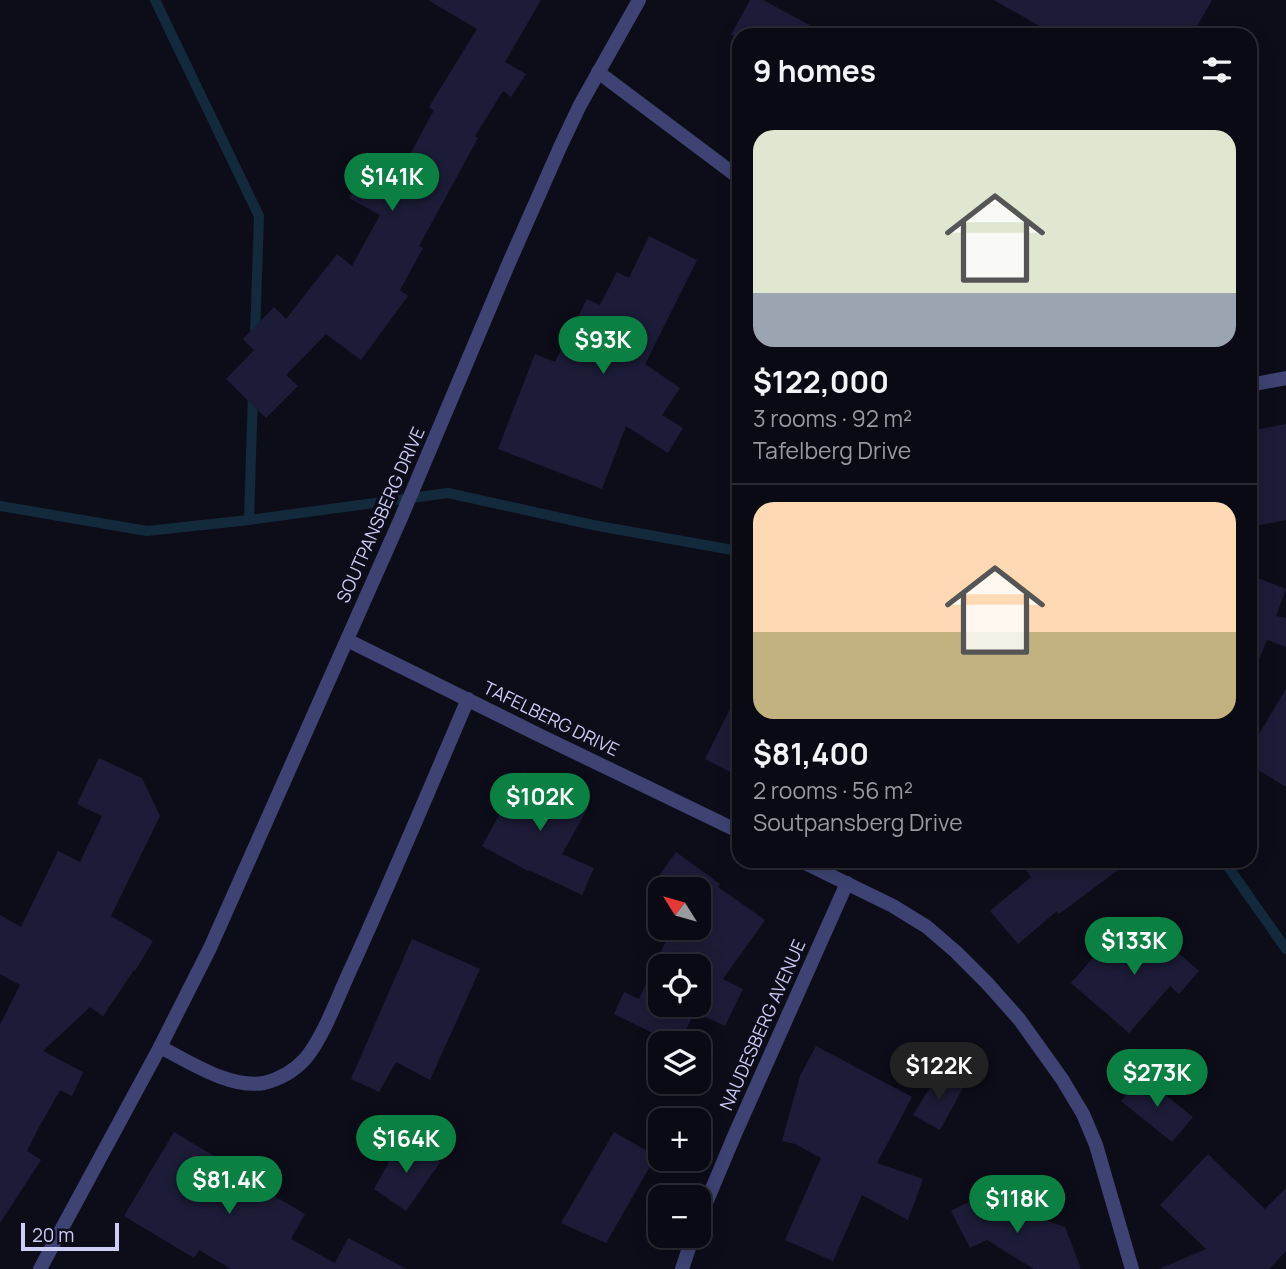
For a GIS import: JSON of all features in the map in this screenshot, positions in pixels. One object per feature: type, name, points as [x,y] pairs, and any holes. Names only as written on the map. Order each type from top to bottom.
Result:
[{"type":"street","name":"SOUTPANSBERG DRIVE","points":[[40,1269],[160,1047],[210,948],[430,452],[540,193],[580,105],[639,0]]},
{"type":"street","points":[[598,72],[732,172]]},
{"type":"street","points":[[1257,384],[1286,378]]},
{"type":"street","name":"TAFELBERG DRIVE","points":[[347,640],[732,828]]},
{"type":"street","points":[[160,1047],[222,1077],[249,1084],[277,1079],[306,1058],[321,1035],[468,699]]},
{"type":"street","points":[[816,868],[893,906],[927,927],[972,968],[1019,1020],[1062,1079],[1083,1114],[1099,1156],[1132,1269]]},
{"type":"street","name":"NAUDESBERG AVENUE","points":[[711,1191],[847,883]]},
{"type":"street","points":[[682,1269],[689,1248]]},
{"type":"building","points":[[428,0],[541,0],[505,62],[526,74],[511,97],[503,91],[475,136],[478,138],[419,246],[423,248],[400,290],[408,296],[361,360],[326,334],[286,375],[298,386],[266,418],[226,379],[254,350],[243,339],[274,307],[286,319],[337,254],[352,266],[380,215],[349,198],[371,157],[400,173],[434,110],[429,107],[477,29]]},
{"type":"building","points":[[750,0],[763,0],[815,28],[735,28]]},
{"type":"building","points":[[994,0],[1212,0],[1196,28],[1043,28]]},
{"type":"building","points":[[649,236],[697,260],[645,364],[680,388],[662,415],[683,428],[668,453],[626,426],[602,489],[498,449],[535,354],[555,362],[587,299],[600,305],[617,272],[629,278]]},
{"type":"building","points":[[1286,424],[1286,520],[1257,526],[1257,430]]},
{"type":"building","points":[[1257,578],[1286,589],[1276,616],[1286,618],[1286,647],[1267,640],[1257,664]]},
{"type":"building","points":[[1286,689],[1286,787],[1257,769],[1257,737]]},
{"type":"building","points":[[732,705],[732,773],[705,759]]},
{"type":"building","points":[[99,758],[142,778],[160,816],[111,916],[153,941],[103,1016],[90,1007],[43,1051],[83,1072],[72,1096],[60,1090],[38,1129],[27,1151],[41,1160],[0,1223],[0,1025],[20,985],[0,974],[0,915],[21,927],[58,851],[80,862],[102,816],[77,804]]},
{"type":"building","points":[[523,772],[588,808],[562,854],[594,868],[582,895],[528,871],[482,846]]},
{"type":"building","points":[[676,852],[710,877],[658,877]]},
{"type":"building","points":[[1025,868],[1121,868],[1059,914],[1057,911],[1018,944],[990,911],[1031,877]]},
{"type":"building","points":[[711,877],[720,884],[718,887],[765,920],[723,979],[743,989],[725,1026],[706,1017],[711,1017],[711,954],[660,954],[666,940],[711,940]]},
{"type":"building","points":[[1142,922],[1199,971],[1179,994],[1170,986],[1129,1033],[1071,983],[1099,951],[1108,960]]},
{"type":"building","points":[[412,939],[480,969],[430,1080],[396,1062],[379,1092],[351,1079]]},
{"type":"building","points":[[648,980],[648,1017],[692,1017],[685,1031],[649,1031],[614,1014],[624,992],[639,999]]},
{"type":"building","points":[[816,1046],[912,1097],[877,1163],[923,1179],[908,1220],[862,1195],[833,1261],[785,1240],[821,1158],[795,1144],[782,1141],[800,1076]]},
{"type":"building","points":[[939,1073],[963,1088],[940,1130],[913,1115]]},
{"type":"building","points":[[1142,1076],[1193,1117],[1172,1142],[1121,1101]]},
{"type":"building","points":[[174,1132],[305,1214],[291,1239],[335,1263],[348,1238],[407,1269],[231,1269],[199,1250],[194,1258],[124,1216]]},
{"type":"building","points":[[614,1132],[648,1151],[648,1170],[606,1243],[561,1223]]},
{"type":"building","points":[[401,1140],[441,1161],[406,1211],[374,1189]]},
{"type":"building","points":[[1208,1154],[1265,1209],[1286,1188],[1286,1251],[1269,1269],[1159,1269],[1206,1249],[1160,1205]]},
{"type":"building","points":[[978,1197],[1065,1227],[1081,1269],[1034,1269],[987,1240],[970,1248],[951,1211]]},
{"type":"waterway","points":[[155,0],[259,216],[255,336]]},
{"type":"waterway","points":[[249,520],[253,393]]},
{"type":"waterway","points":[[0,506],[147,531],[448,493],[593,525],[732,550]]},
{"type":"waterway","points":[[1229,868],[1286,949]]}]
